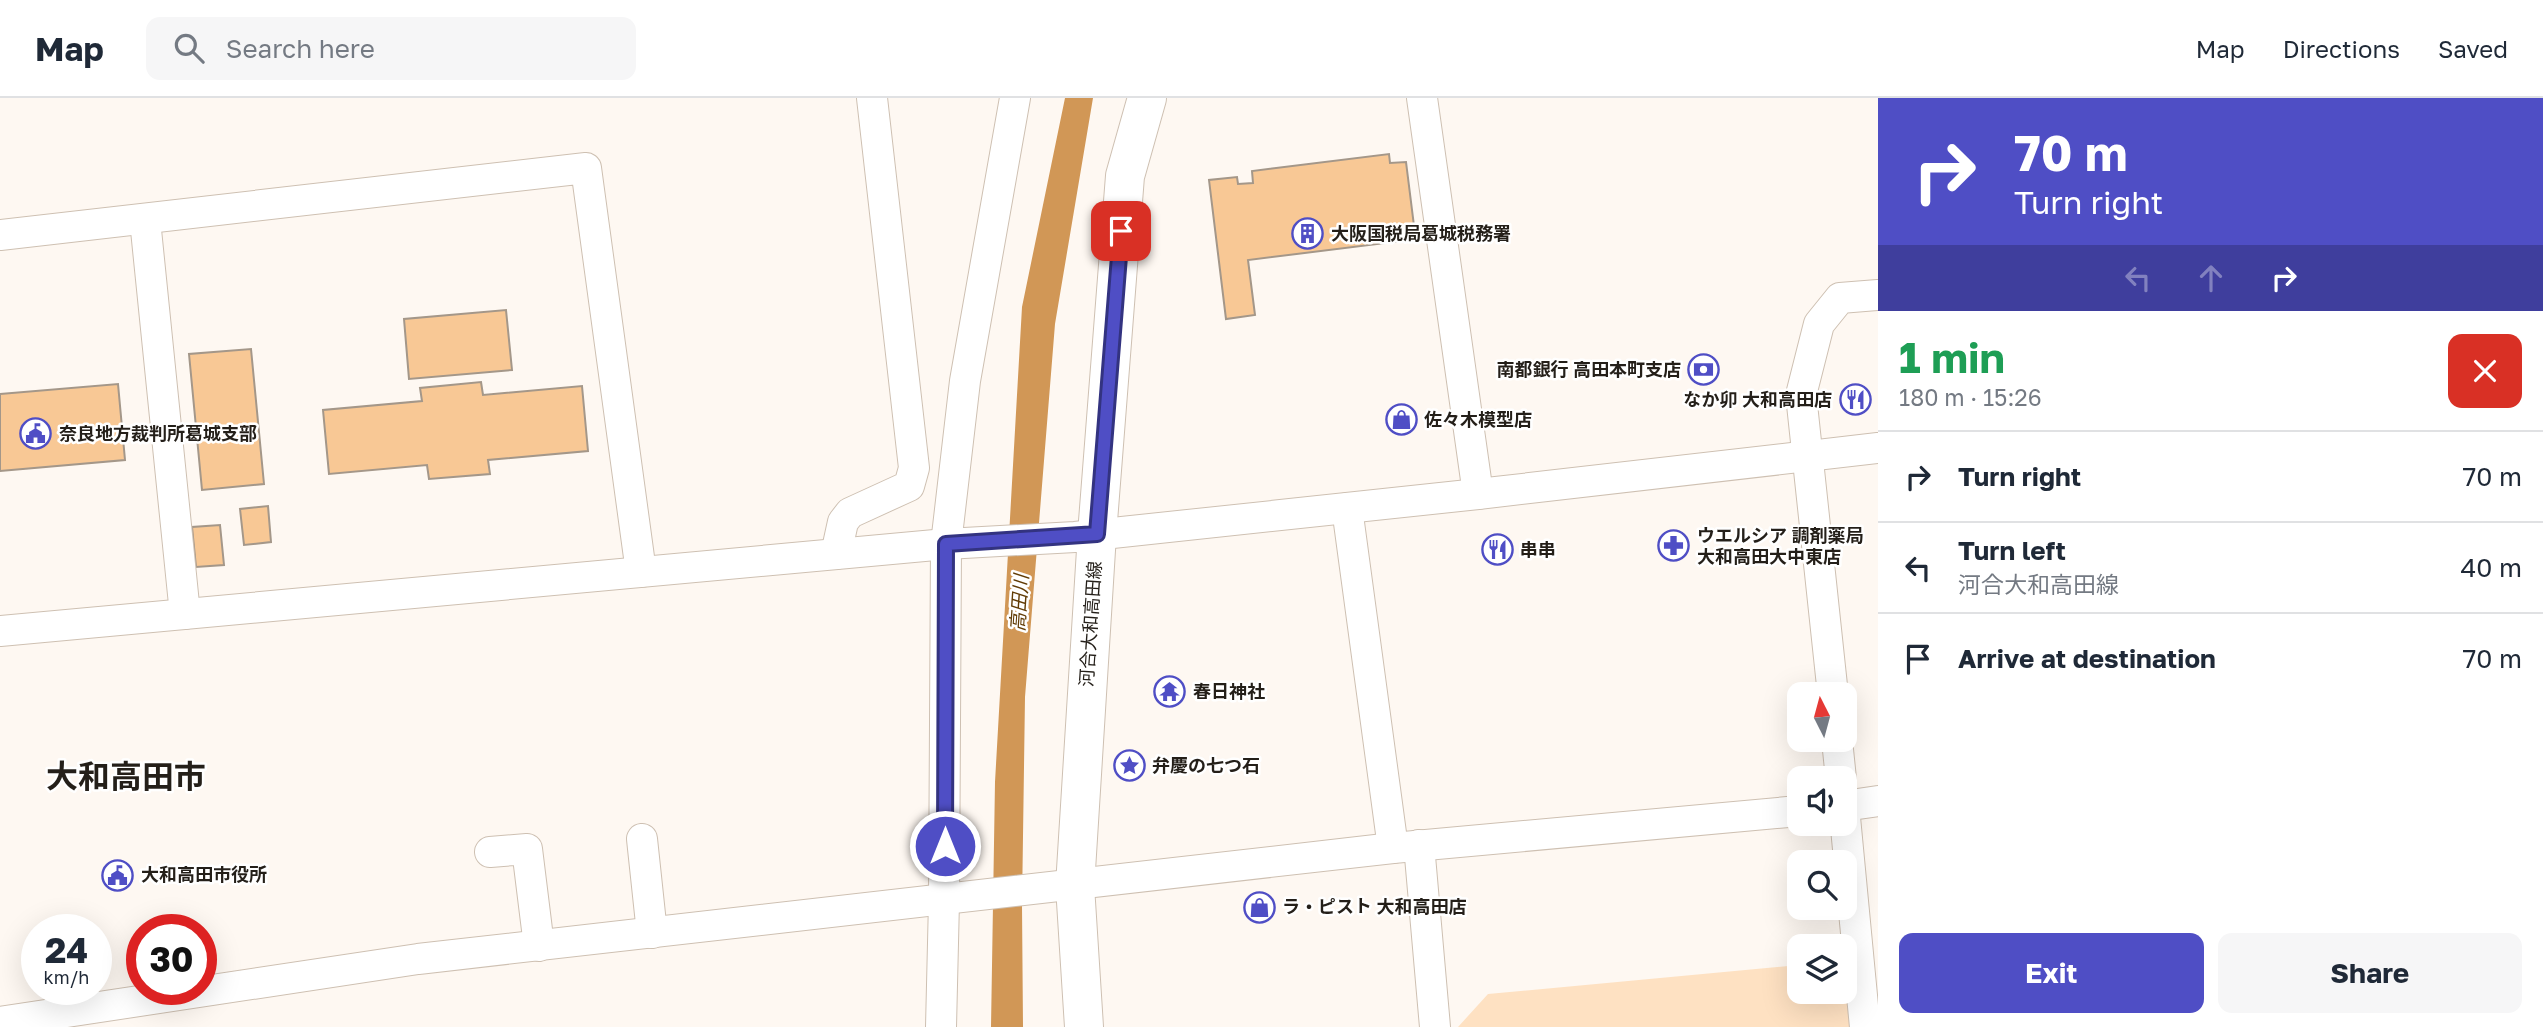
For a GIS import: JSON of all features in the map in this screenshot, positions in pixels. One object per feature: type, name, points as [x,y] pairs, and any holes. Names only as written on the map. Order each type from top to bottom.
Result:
[{"type":"main road","name":"河合大和高田線","points":[[1084,1027],[1061,887],[1086,535],[1125,176],[1147,98]]},
{"type":"street","points":[[836,554],[843,522],[850,513],[909,486],[914,468],[872,98]]},
{"type":"street","points":[[941,1027],[958,898],[959,543],[965,382],[1014,98]]},
{"type":"street","points":[[1422,98],[1478,494]]},
{"type":"street","points":[[0,235],[586,168],[641,572]]},
{"type":"street","points":[[145,220],[185,614]]},
{"type":"street","points":[[1832,682],[1801,395],[1819,324],[1840,298],[1878,295]]},
{"type":"street","points":[[0,631],[959,543],[1086,535],[1878,448]]},
{"type":"street","points":[[1347,508],[1435,1027]]},
{"type":"street","points":[[1857,805],[1878,802]]},
{"type":"street","points":[[0,1022],[418,959],[1406,847],[1787,812]]},
{"type":"street","points":[[1847,836],[1865,1027]]},
{"type":"street","points":[[642,839],[652,933]]},
{"type":"street","points":[[490,852],[527,849],[539,946]]},
{"type":"shaded area","points":[[1787,966],[1787,1004],[1849,1004],[1851,1027],[1458,1027],[1488,994]]},
{"type":"water","name":"高田川","points":[[1065,98],[1093,98],[1055,324],[1025,697],[1023,1027],[991,1027],[995,782],[1022,307]]},
{"type":"building","name":"大阪国税局葛城税務署","points":[[1389,154],[1390,163],[1406,162],[1414,226],[1400,228],[1402,241],[1248,260],[1255,315],[1226,319],[1209,180],[1237,177],[1238,184],[1253,183],[1252,171]]},
{"type":"building","points":[[506,310],[512,370],[409,379],[404,319]]},
{"type":"building","points":[[251,349],[264,484],[202,490],[189,354]]},
{"type":"building","points":[[481,382],[483,395],[582,386],[588,451],[488,460],[490,474],[429,479],[427,465],[329,474],[323,410],[422,401],[420,388]]},
{"type":"building","points":[[118,384],[125,460],[0,471],[0,394]]},
{"type":"building","points":[[268,506],[271,542],[244,545],[240,509]]},
{"type":"building","points":[[220,525],[224,565],[196,567],[192,527]]},
{"type":"place","name":"大阪国税局葛城税務署","points":[[1308,234]]},
{"type":"place","name":"南都銀行 高田本町支店","points":[[1704,370]]},
{"type":"place","name":"なか卯 大和高田店","points":[[1855,400]]},
{"type":"place","name":"佐々木模型店","points":[[1401,420]]},
{"type":"place","name":"奈良地方裁判所葛城支部","points":[[36,434]]},
{"type":"place","name":"ウエルシア 調剤薬局 大和高田大中東店","points":[[1674,546]]},
{"type":"place","name":"串串","points":[[1497,550]]},
{"type":"place","name":"春日神社","points":[[1170,692]]},
{"type":"place","name":"弁慶の七つ石","points":[[1129,766]]},
{"type":"place","name":"大和高田市役所","points":[[118,875]]},
{"type":"place","name":"ラ・ピスト 大和高田店","points":[[1259,907]]},
{"type":"district","name":"大和高田市","points":[[126,777]]},
{"type":"route","points":[[945,846],[946,544],[1097,534],[1121,231]]}]
